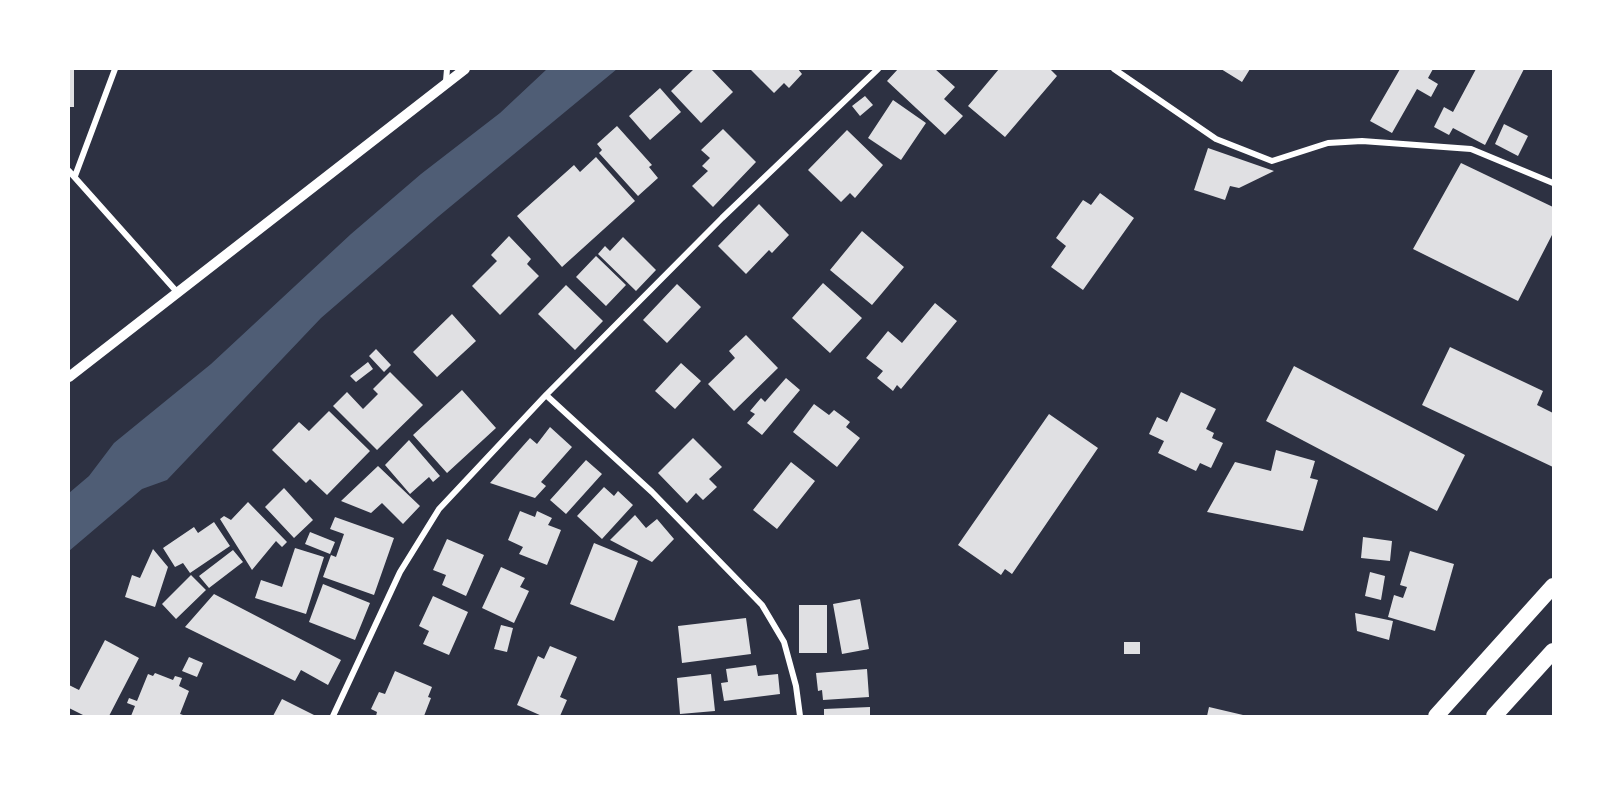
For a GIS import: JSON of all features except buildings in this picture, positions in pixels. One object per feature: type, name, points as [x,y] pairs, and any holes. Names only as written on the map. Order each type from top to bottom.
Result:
[{"type":"highway","points":[[1436,716],[1553,586]]},
{"type":"highway","points":[[1494,716],[1553,651]]},
{"type":"street","points":[[115,69],[72,173],[177,292]]},
{"type":"street","points":[[446,81],[447,69]]},
{"type":"street","points":[[69,377],[446,81],[465,69]]},
{"type":"street","points":[[333,716],[400,572],[440,509],[546,395],[722,218],[878,69]]},
{"type":"street","points":[[1114,69],[1216,139],[1272,161],[1329,143],[1362,141],[1471,149],[1553,183]]},
{"type":"street","points":[[546,395],[652,492],[762,605],[784,642],[796,686],[800,716]]},
{"type":"water","points":[[547,69],[617,69],[439,216],[321,318],[167,480],[142,489],[69,551],[69,493],[89,476],[114,443],[211,364],[351,234],[421,174],[500,113]]}]
